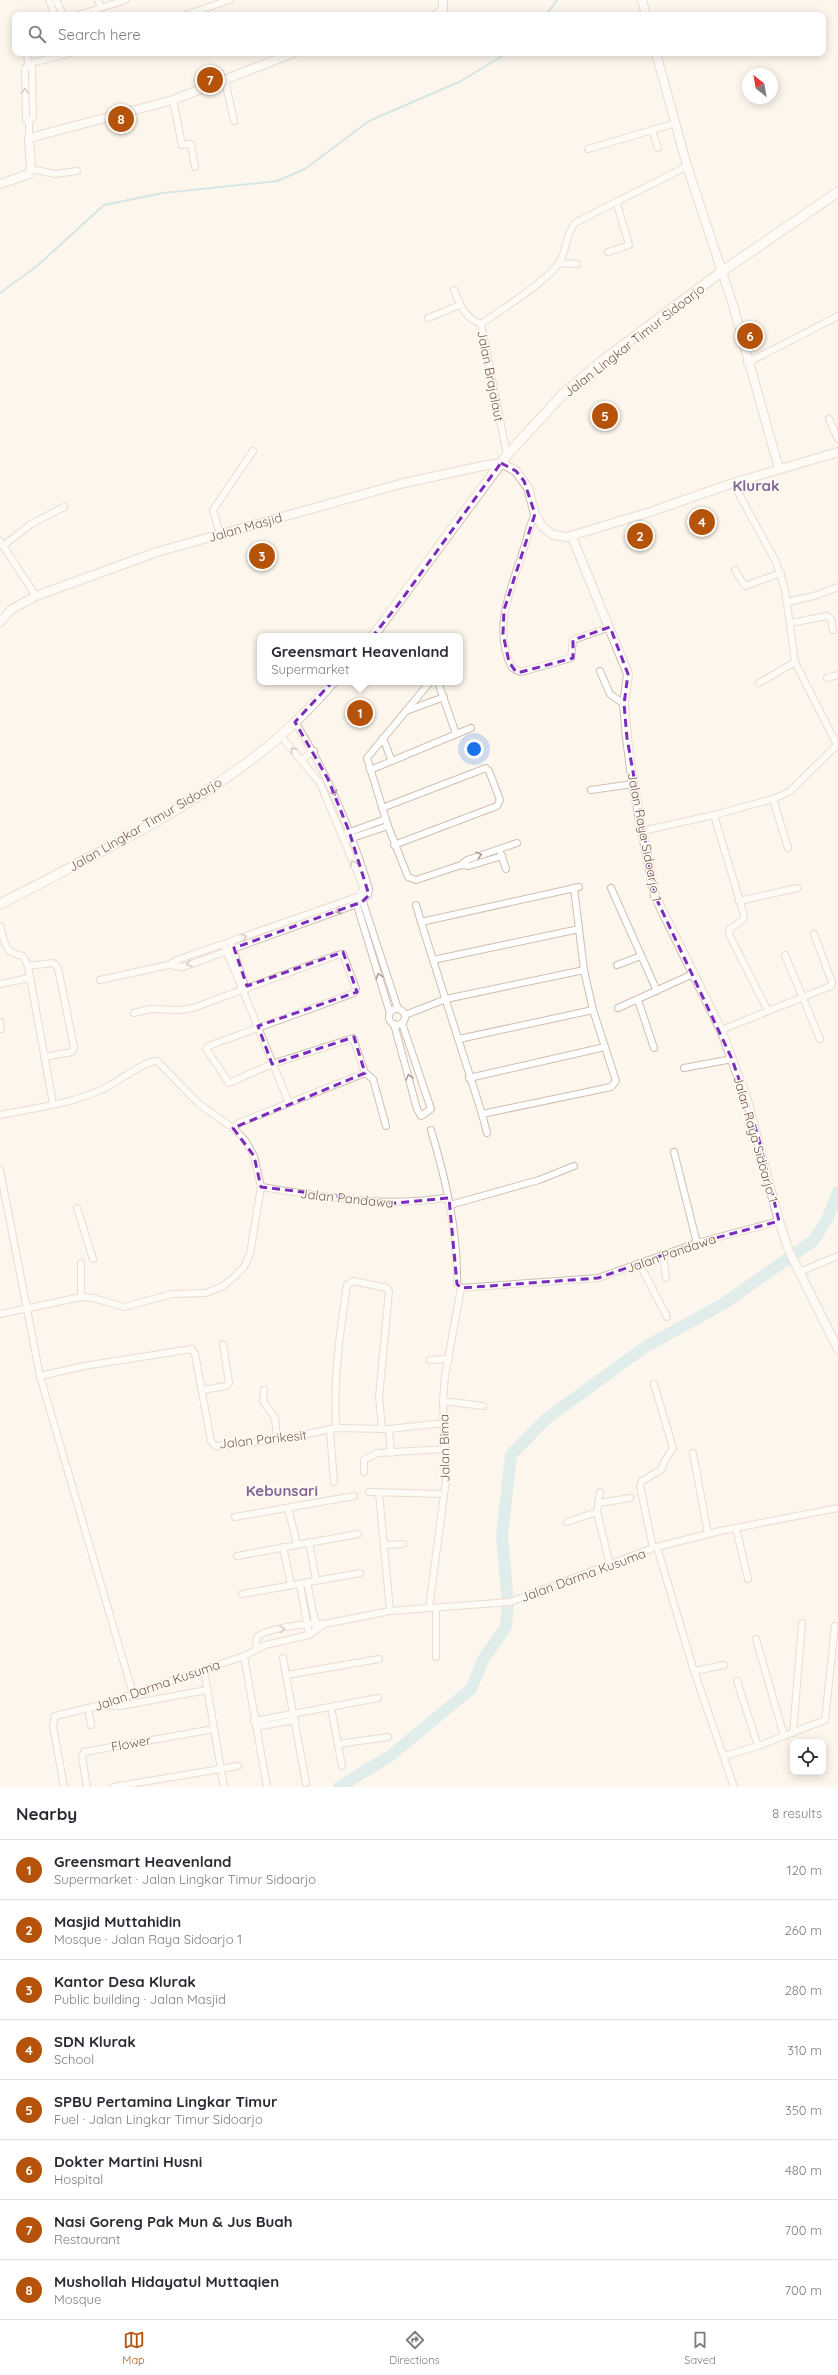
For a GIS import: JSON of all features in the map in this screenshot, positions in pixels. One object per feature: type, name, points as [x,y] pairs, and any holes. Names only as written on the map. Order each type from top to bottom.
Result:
[{"type":"main road","name":"Jalan Lingkar Timur Sidoarjo","points":[[375,633],[504,459],[571,387],[721,272],[838,192]]},
{"type":"main road","name":"Jalan Lingkar Timur Sidoarjo","points":[[0,904],[166,814],[226,778],[295,722],[330,685]]},
{"type":"street","points":[[48,0],[54,12]]},
{"type":"street","points":[[56,0],[61,12]]},
{"type":"street","points":[[98,0],[101,8]]},
{"type":"street","points":[[88,12],[125,0]]},
{"type":"street","points":[[194,12],[230,0]]},
{"type":"street","points":[[440,12],[443,9],[443,0]]},
{"type":"street","points":[[642,0],[645,12]]},
{"type":"street","points":[[0,184],[25,176],[31,169],[36,136],[29,121],[26,119],[25,69],[28,64],[27,56]]},
{"type":"street","points":[[28,64],[59,56]]},
{"type":"street","points":[[36,136],[173,100],[286,56]]},
{"type":"street","points":[[657,56],[687,162],[721,272],[733,305],[747,363],[779,469]]},
{"type":"street","points":[[226,80],[234,121]]},
{"type":"street","points":[[173,100],[182,145],[192,144],[195,166]]},
{"type":"street","points":[[588,149],[676,123]]},
{"type":"street","points":[[652,130],[658,148]]},
{"type":"street","name":"Jalan Brajalaut","points":[[504,459],[481,324],[532,287],[559,263],[568,236],[575,223],[617,204],[687,162]]},
{"type":"street","points":[[31,169],[55,174],[77,171]]},
{"type":"street","points":[[608,252],[629,245],[617,204]]},
{"type":"street","points":[[559,263],[577,264]]},
{"type":"street","points":[[454,290],[460,305],[472,320],[481,324]]},
{"type":"street","points":[[428,318],[460,305]]},
{"type":"street","points":[[747,363],[838,316]]},
{"type":"street","points":[[829,419],[838,439]]},
{"type":"street","points":[[220,534],[213,510],[253,451]]},
{"type":"street","points":[[504,459],[524,481],[535,514],[542,526],[549,532],[562,537],[572,537],[733,483],[838,452]]},
{"type":"street","name":"Jalan Masjid","points":[[0,622],[12,609],[36,596],[158,552],[400,484],[504,459]]},
{"type":"street","points":[[642,831],[714,815],[773,799],[796,787],[808,772],[838,745],[795,662],[787,602],[781,573],[733,483]]},
{"type":"street","points":[[36,596],[2,543],[31,524],[64,507]]},
{"type":"street","points":[[535,514],[530,526],[502,623],[505,647],[512,668],[521,672],[570,658],[573,640],[610,627]]},
{"type":"street","name":"Jalan Raya Sidoarjo 1","points":[[572,537],[628,674],[624,704],[633,784],[655,896],[732,1058],[754,1122],[779,1221]]},
{"type":"street","points":[[735,570],[745,586],[781,573]]},
{"type":"street","points":[[787,602],[814,596],[838,587]]},
{"type":"street","points":[[790,623],[827,616],[831,619],[833,630]]},
{"type":"street","points":[[759,683],[795,662]]},
{"type":"street","points":[[600,671],[610,694],[624,704]]},
{"type":"street","points":[[827,678],[838,675]]},
{"type":"street","points":[[428,685],[367,758],[394,844],[408,877],[412,880],[419,880],[461,866],[469,866],[502,856]]},
{"type":"street","points":[[439,685],[456,734]]},
{"type":"street","points":[[405,712],[444,697]]},
{"type":"street","points":[[168,965],[179,968],[368,896],[369,889],[350,831],[328,779],[314,751],[295,722]]},
{"type":"street","points":[[370,770],[391,759],[470,728]]},
{"type":"street","points":[[280,735],[312,771],[320,783],[362,885],[359,900],[390,1013],[390,1019],[394,1024],[418,1114],[423,1115],[431,1109],[402,1023],[405,1014]]},
{"type":"street","points":[[383,738],[391,759]]},
{"type":"street","points":[[302,760],[314,751]]},
{"type":"street","points":[[312,771],[320,764]]},
{"type":"street","points":[[382,808],[486,768],[489,771],[500,800],[497,806],[394,844]]},
{"type":"street","points":[[320,783],[328,779]]},
{"type":"street","points":[[591,790],[633,784]]},
{"type":"street","points":[[773,799],[788,848]]},
{"type":"street","points":[[714,815],[744,918],[730,929],[729,934],[768,1011]]},
{"type":"street","points":[[343,838],[350,831],[386,819]]},
{"type":"street","points":[[343,838],[352,838],[388,826]]},
{"type":"street","points":[[461,866],[467,860],[516,843]]},
{"type":"street","points":[[499,849],[506,870]]},
{"type":"street","points":[[421,922],[577,888],[579,929],[584,970],[593,1010],[616,1081],[613,1086],[482,1114]]},
{"type":"street","points":[[611,888],[657,991]]},
{"type":"street","points":[[739,900],[797,888]]},
{"type":"street","points":[[100,980],[168,965],[224,944],[359,900]]},
{"type":"street","points":[[359,900],[398,1009],[405,1014]]},
{"type":"street","points":[[416,905],[459,1039],[469,1078],[482,1114],[486,1133]]},
{"type":"street","points":[[0,926],[7,950],[11,954],[23,956],[28,966],[53,1104]]},
{"type":"street","points":[[433,960],[579,929]]},
{"type":"street","points":[[720,1030],[830,986],[832,983],[814,934]]},
{"type":"street","points":[[231,942],[258,1026],[272,1064],[289,1103]]},
{"type":"street","points":[[224,944],[245,989]]},
{"type":"street","points":[[210,949],[212,956]]},
{"type":"street","points":[[134,1013],[150,1009],[187,1009],[341,954],[344,956],[356,989],[354,993],[258,1026],[208,1046],[207,1050],[227,1083],[272,1064],[351,1038],[355,1041],[365,1073],[373,1080],[386,1126]]},
{"type":"street","points":[[785,955],[820,1039]]},
{"type":"street","points":[[617,965],[641,956]]},
{"type":"street","points":[[28,966],[53,963],[58,968],[74,1048],[72,1052],[44,1058]]},
{"type":"street","points":[[405,1014],[446,999],[584,970]]},
{"type":"street","points":[[618,1008],[692,974]]},
{"type":"street","points":[[0,984],[29,978]]},
{"type":"street","points":[[638,1000],[654,1048]]},
{"type":"street","points":[[390,1013],[398,1009]]},
{"type":"street","points":[[459,1039],[593,1010]]},
{"type":"street","points":[[394,1024],[402,1023]]},
{"type":"street","points":[[469,1078],[605,1047]]},
{"type":"street","points":[[684,1068],[732,1058]]},
{"type":"street","points":[[0,1115],[70,1102],[103,1089],[149,1062],[157,1061],[199,1104],[233,1128],[245,1140],[254,1156],[260,1187],[247,1261],[240,1272],[223,1286],[206,1293],[172,1294],[124,1307],[93,1298],[81,1297],[0,1314]]},
{"type":"street","points":[[233,1128],[239,1123],[365,1073]]},
{"type":"street","points":[[413,1096],[425,1092]]},
{"type":"street","points":[[431,1130],[449,1203],[457,1266],[457,1284],[461,1288]]},
{"type":"street","points":[[674,1152],[697,1243]]},
{"type":"street","points":[[449,1203],[539,1180],[574,1166]]},
{"type":"street","points":[[0,1170],[40,1376],[132,1694]]},
{"type":"street","name":"Jalan Pandawa","points":[[260,1187],[364,1201],[395,1203],[444,1198],[449,1203]]},
{"type":"street","points":[[77,1208],[93,1259]]},
{"type":"street","points":[[779,1221],[794,1262],[838,1349]]},
{"type":"street","name":"Jalan Pandawa","points":[[461,1288],[592,1279],[697,1243],[779,1221]]},
{"type":"street","points":[[663,1254],[666,1278]]},
{"type":"street","points":[[799,1272],[838,1256]]},
{"type":"street","points":[[81,1263],[81,1297]]},
{"type":"street","points":[[639,1263],[667,1318]]},
{"type":"street","points":[[334,1482],[333,1430],[338,1358],[347,1285],[353,1281],[387,1288],[390,1292],[379,1397],[391,1453]]},
{"type":"street","name":"Jalan Bima","points":[[436,1657],[432,1608],[444,1494],[446,1449],[443,1401],[461,1288]]},
{"type":"street","points":[[202,1390],[226,1386],[229,1383],[223,1344]]},
{"type":"street","name":"Jalan Parikesit","points":[[40,1376],[84,1366],[190,1348],[196,1354],[211,1441],[216,1446],[277,1440],[333,1430],[385,1429],[444,1423]]},
{"type":"street","points":[[430,1360],[449,1359]]},
{"type":"street","points":[[654,1384],[673,1448],[664,1462],[662,1469],[642,1481],[640,1486],[655,1548],[694,1671],[734,1787]]},
{"type":"street","points":[[264,1390],[262,1402],[274,1418],[277,1440]]},
{"type":"street","points":[[443,1401],[483,1406]]},
{"type":"street","points":[[364,1472],[366,1459],[378,1453],[446,1449]]},
{"type":"street","points":[[693,1453],[708,1534]]},
{"type":"street","points":[[369,1492],[444,1494]]},
{"type":"street","points":[[379,1492],[390,1611]]},
{"type":"street","points":[[600,1492],[600,1503],[597,1512],[610,1565]]},
{"type":"street","points":[[235,1517],[354,1496]]},
{"type":"street","points":[[600,1503],[630,1498]]},
{"type":"street","points":[[288,1508],[296,1544]]},
{"type":"street","name":"Jalan Darma Kusuma","points":[[256,1649],[257,1637],[264,1632],[307,1624],[324,1624],[390,1611],[510,1602],[655,1548],[708,1534],[838,1508]]},
{"type":"street","points":[[567,1522],[597,1512]]},
{"type":"street","points":[[736,1528],[748,1579]]},
{"type":"street","points":[[237,1556],[296,1544],[358,1534]]},
{"type":"street","points":[[309,1542],[316,1580]]},
{"type":"street","points":[[384,1545],[403,1544]]},
{"type":"street","points":[[283,1547],[291,1585]]},
{"type":"street","points":[[242,1594],[360,1573]]},
{"type":"street","points":[[307,1582],[317,1631]]},
{"type":"street","points":[[300,1584],[309,1636]]},
{"type":"street","points":[[792,1733],[802,1623]]},
{"type":"street","name":"Jalan Darma Kusuma","points":[[64,1787],[52,1726],[55,1716],[101,1705],[244,1656],[265,1645],[309,1636],[324,1624]]},
{"type":"street","points":[[724,1756],[758,1746],[825,1720],[835,1626]]},
{"type":"street","points":[[756,1639],[784,1736]]},
{"type":"street","points":[[244,1656],[267,1787]]},
{"type":"street","points":[[283,1658],[306,1783]]},
{"type":"street","points":[[286,1674],[379,1659]]},
{"type":"street","points":[[694,1671],[724,1665]]},
{"type":"street","points":[[204,1670],[224,1787]]},
{"type":"street","points":[[737,1681],[758,1746]]},
{"type":"street","points":[[101,1705],[120,1706],[208,1690]]},
{"type":"street","points":[[255,1724],[293,1713],[378,1698]]},
{"type":"street","points":[[331,1707],[342,1766]]},
{"type":"street","points":[[88,1708],[91,1725]]},
{"type":"street","points":[[255,1724],[295,1720]]},
{"type":"street","name":"Flower","points":[[87,1787],[82,1757],[84,1752],[214,1729]]},
{"type":"street","points":[[338,1744],[388,1737]]},
{"type":"street","points":[[113,1787],[238,1766]]},
{"type":"highlighted area","points":[[501,463],[516,471],[524,481],[535,514],[504,610],[503,634],[509,662],[516,672],[521,672],[573,658],[573,640],[610,627],[628,674],[624,704],[627,738],[655,896],[732,1059],[758,1136],[779,1221],[697,1243],[598,1278],[461,1288],[457,1284],[449,1198],[395,1203],[261,1187],[254,1156],[233,1128],[365,1073],[354,1037],[272,1064],[258,1026],[357,992],[343,952],[247,986],[234,948],[362,902],[369,895],[349,831],[328,779],[295,722],[360,652],[397,606]]},
{"type":"waterway","points":[[548,12],[557,0]]},
{"type":"waterway","points":[[0,293],[37,266],[104,205],[163,193],[277,181],[305,169],[369,121],[461,81],[502,56]]},
{"type":"waterway","points":[[339,1787],[390,1756],[471,1689],[484,1658],[506,1627],[508,1603],[502,1536],[511,1455],[546,1419],[645,1347],[723,1304],[813,1241],[828,1218],[838,1192]]},
{"type":"place","name":"Nasi Goreng Pak Mun & Jus Buah","points":[[210,80]]},
{"type":"place","name":"Mushollah Hidayatul Muttaqien","points":[[121,119]]},
{"type":"place","name":"Dokter Martini Husni","points":[[750,336]]},
{"type":"place","name":"SPBU Pertamina Lingkar Timur","points":[[605,416]]},
{"type":"place","name":"SDN Klurak","points":[[702,522]]},
{"type":"place","name":"Masjid Muttahidin","points":[[640,536]]},
{"type":"place","name":"Kantor Desa Klurak","points":[[262,556]]},
{"type":"place","name":"Greensmart Heavenland","points":[[360,713]]},
{"type":"district","name":"Klurak","points":[[756,486]]},
{"type":"district","name":"Kebunsari","points":[[282,1491]]}]
